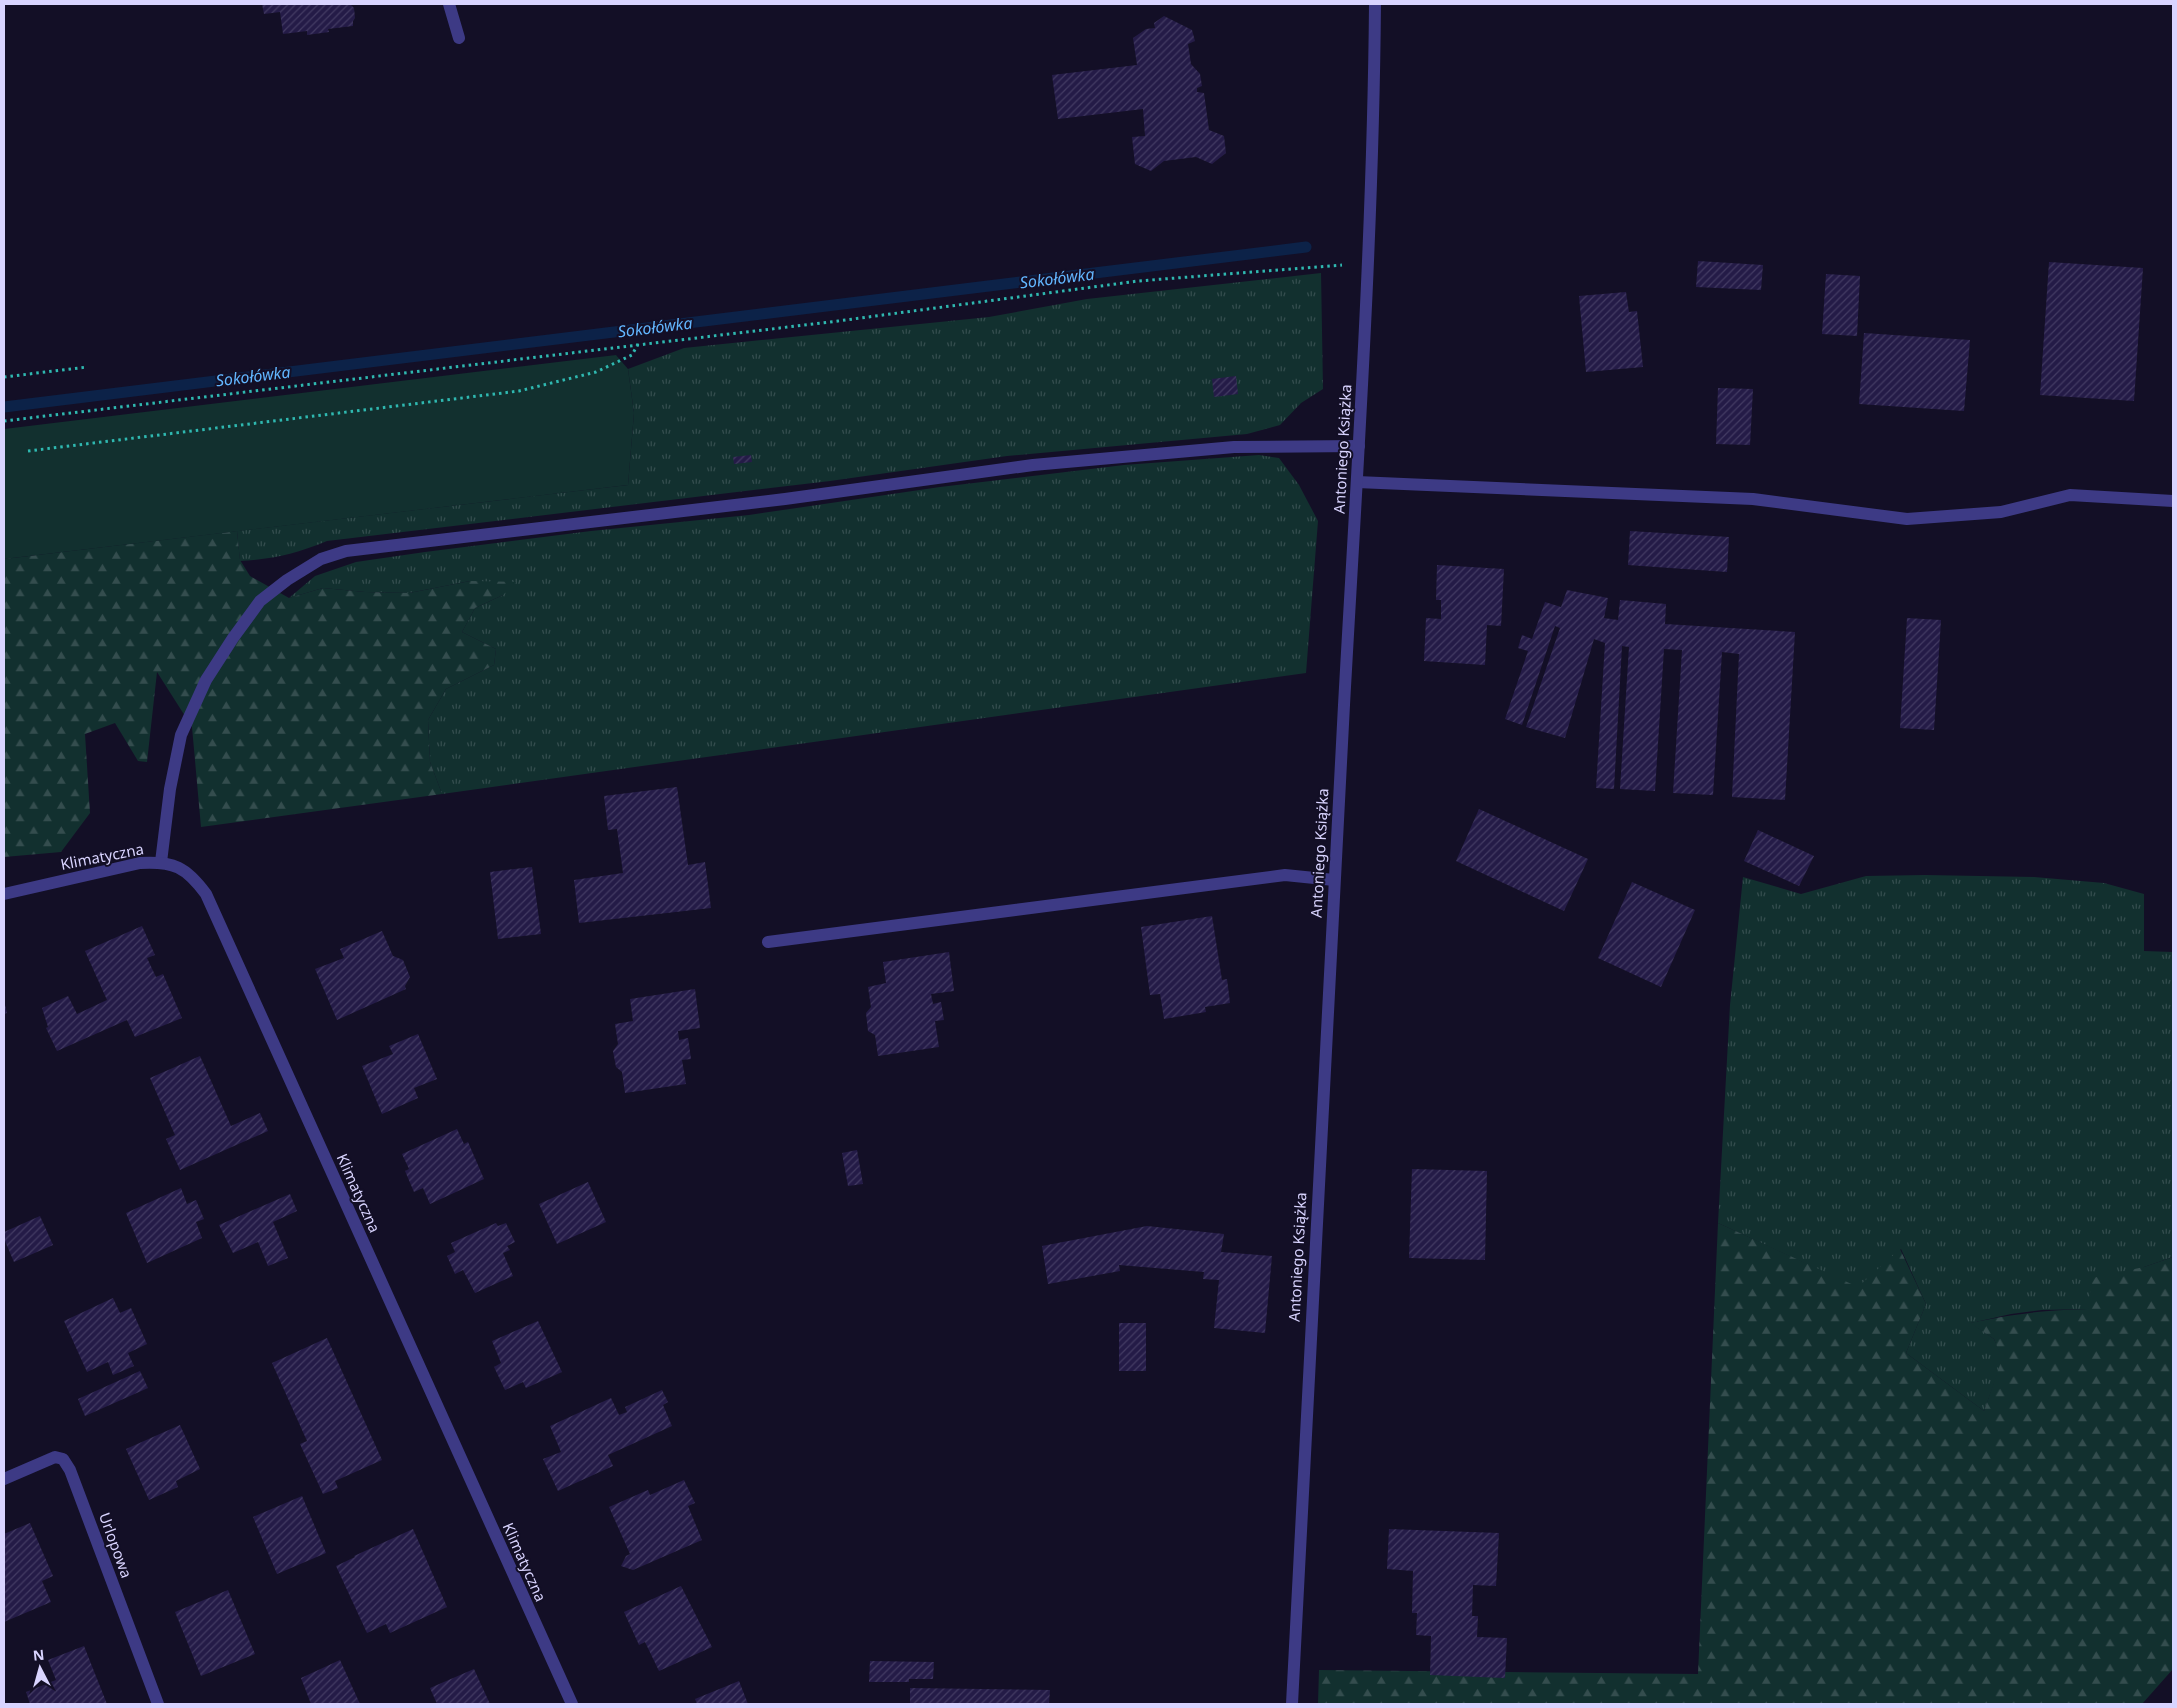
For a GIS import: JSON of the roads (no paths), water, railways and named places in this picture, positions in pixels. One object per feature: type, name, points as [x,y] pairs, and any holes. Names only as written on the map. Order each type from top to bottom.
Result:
[{"type":"street","points":[[449,4],[459,38]]},
{"type":"street","name":"Antoniego Książka","points":[[1292,1704],[1307,1368],[1368,263],[1374,129],[1375,4]]},
{"type":"street","points":[[161,862],[170,789],[181,735],[206,680],[232,638],[260,601],[287,580],[321,559],[346,551],[785,499],[1033,465],[1234,446],[1359,446]]},
{"type":"street","points":[[1356,482],[1754,499],[1907,518],[2001,512],[2070,494],[2173,501]]},
{"type":"street","name":"Klimatyczna","points":[[4,894],[140,863],[161,862],[180,867],[194,878],[206,894],[572,1704]]},
{"type":"street","points":[[768,942],[1286,874],[1334,880]]},
{"type":"street","name":"Urlopowa","points":[[4,1479],[55,1458],[63,1458],[70,1470],[158,1704]]},
{"type":"waterway","name":"Sokołówka","points":[[4,407],[1306,247]]}]
